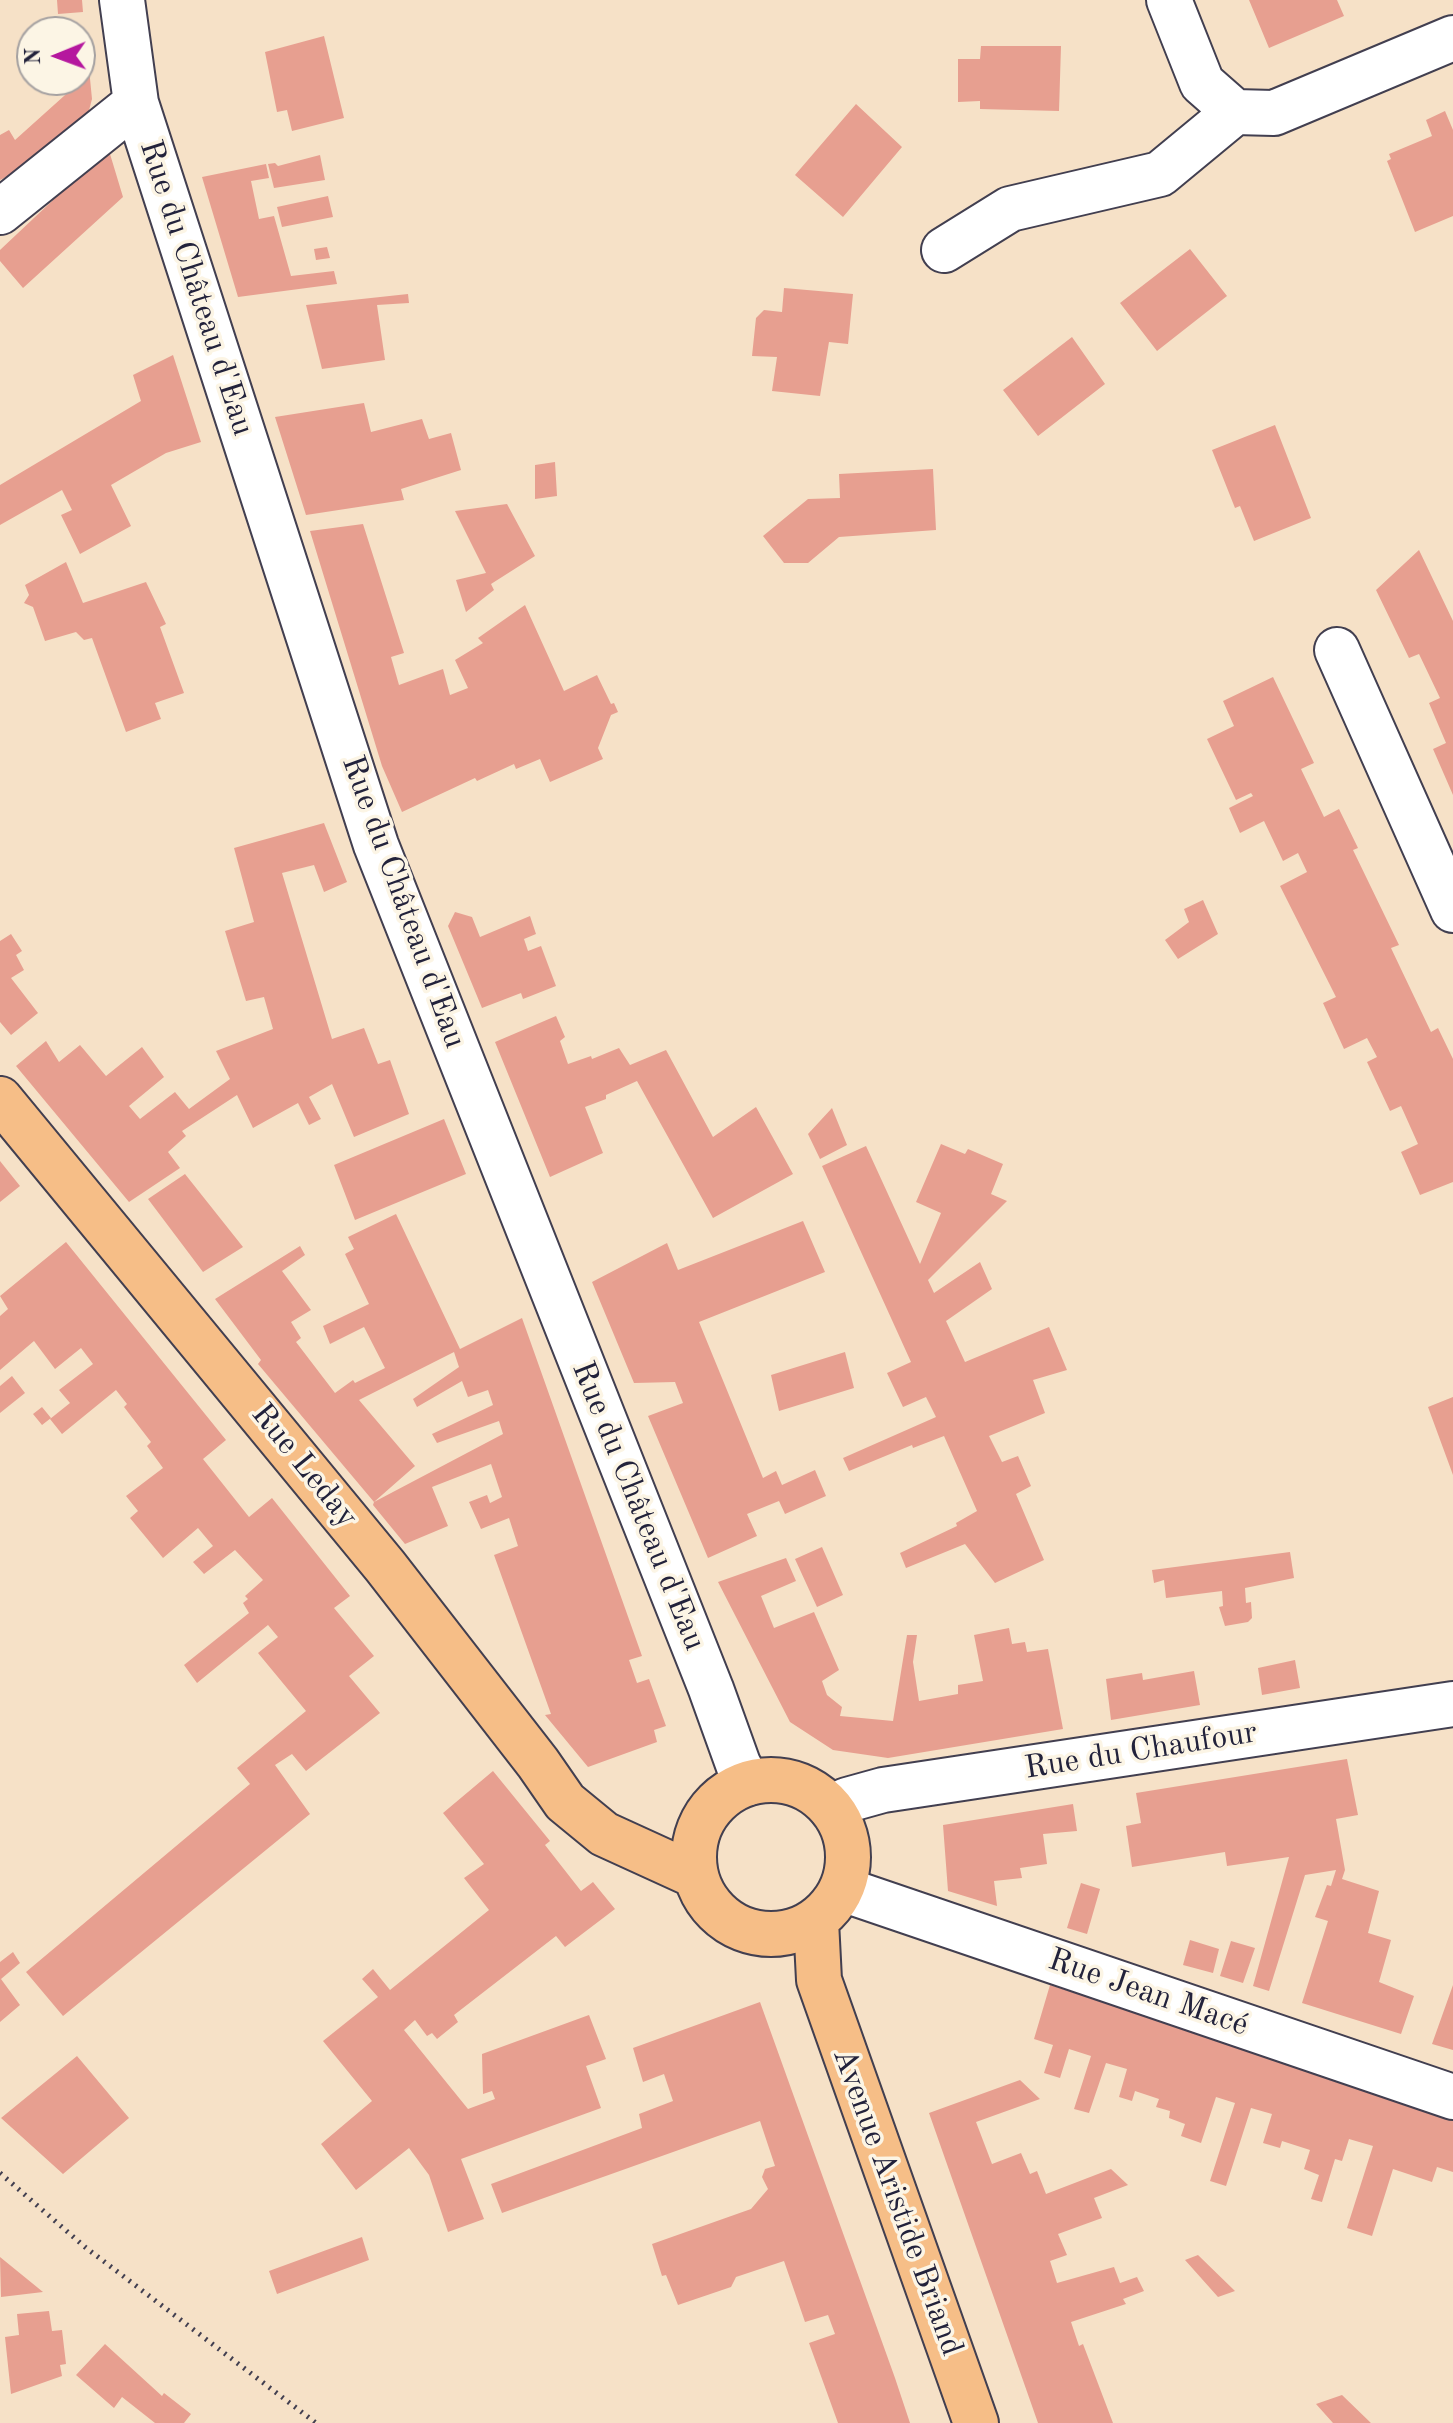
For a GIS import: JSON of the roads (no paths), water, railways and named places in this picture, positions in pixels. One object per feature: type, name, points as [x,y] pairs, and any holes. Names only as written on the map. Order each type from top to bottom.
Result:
[{"type":"main road","name":"Rue Leday","points":[[0,1099],[385,1566],[565,1802],[604,1834],[696,1876]]},
{"type":"main road","points":[[771,1780],[793,1783],[814,1793],[831,1808],[842,1826],[848,1847],[848,1868],[815,1914],[767,1935],[730,1923],[715,1910],[703,1894],[696,1876],[695,1841],[701,1825],[720,1799],[748,1783],[771,1780]]},
{"type":"main road","points":[[604,1834],[657,1834],[701,1825]]},
{"type":"main road","name":"Avenue Aristide Briand","points":[[815,1914],[819,1980],[976,2423]]},
{"type":"street","name":"Rue du Château d'Eau","points":[[122,0],[136,103],[376,845],[748,1783]]},
{"type":"street","points":[[1169,0],[1202,83],[1235,112],[1274,113],[1453,38]]},
{"type":"street","points":[[0,212],[136,103]]},
{"type":"street","points":[[944,250],[1010,209],[1160,174],[1235,112]]},
{"type":"street","points":[[1337,650],[1453,910]]},
{"type":"street","name":"Rue du Chaufour","points":[[831,1808],[883,1790],[1453,1704]]},
{"type":"street","name":"Rue Jean Macé","points":[[815,1914],[1453,2097]]}]
